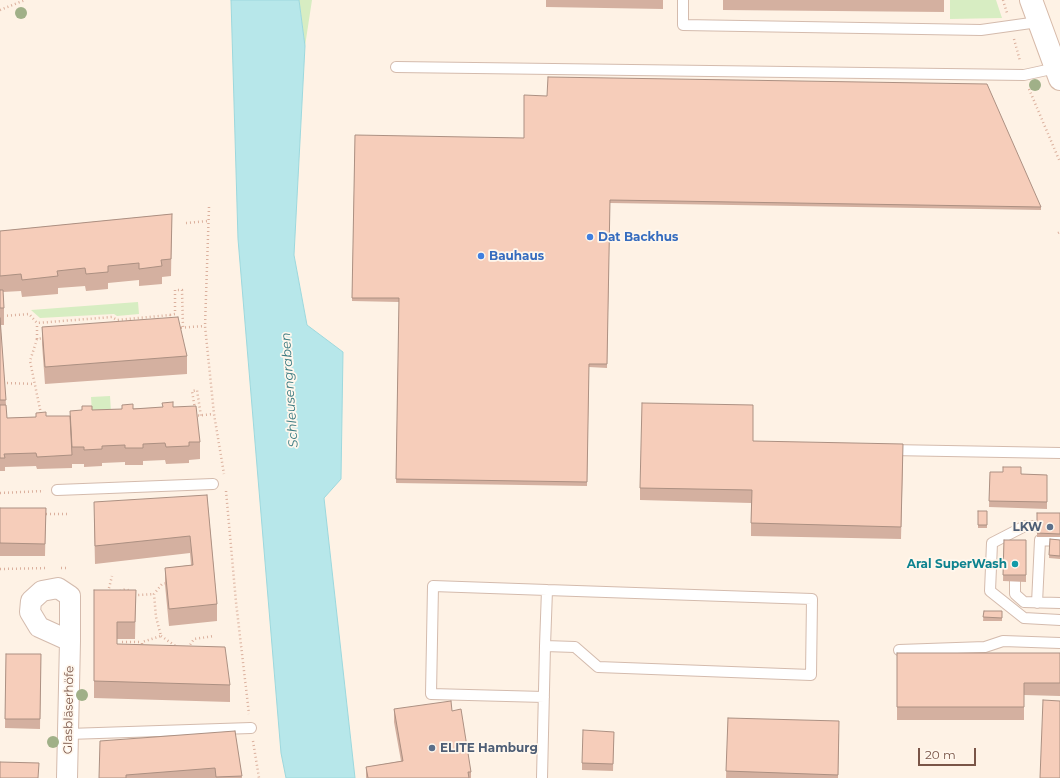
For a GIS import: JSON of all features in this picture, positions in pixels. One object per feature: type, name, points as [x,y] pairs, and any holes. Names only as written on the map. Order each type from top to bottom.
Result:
[{"type":"main road","points":[[1031,0],[1058,74]]},
{"type":"street","name":"Glasbläserhöfe","points":[[67,778],[70,641]]},
{"type":"lane","points":[[683,0],[683,25],[981,30],[1038,22]]},
{"type":"lane","points":[[396,67],[1024,75],[1058,74]]},
{"type":"lane","points":[[877,449],[1060,454]]},
{"type":"lane","points":[[56,490],[212,484]]},
{"type":"lane","points":[[1037,526],[1025,526],[1011,537],[992,542],[990,590],[1024,618],[1060,620]]},
{"type":"lane","points":[[1037,603],[1040,540],[1060,541]]},
{"type":"lane","points":[[1015,581],[1015,594],[1024,602],[1060,603]]},
{"type":"lane","points":[[544,697],[430,694],[434,586],[812,599],[811,675],[598,667],[575,647],[545,646]]},
{"type":"lane","points":[[542,778],[547,590]]},
{"type":"lane","points":[[899,650],[985,647],[1003,641],[1060,643]]},
{"type":"lane","points":[[68,734],[251,728]]},
{"type":"path","points":[[0,10],[25,0]]},
{"type":"path","points":[[1014,38],[1024,75],[1060,162]]},
{"type":"path","points":[[209,207],[205,326],[214,414],[225,475]]},
{"type":"path","points":[[186,223],[208,221]]},
{"type":"path","points":[[37,323],[112,317],[117,320],[175,314],[175,290],[182,290],[183,328]]},
{"type":"path","points":[[3,316],[29,314],[37,323],[37,339],[30,361],[42,420]]},
{"type":"path","points":[[170,315],[170,320],[182,320]]},
{"type":"path","points":[[175,328],[205,326]]},
{"type":"path","points":[[37,339],[45,338]]},
{"type":"path","points":[[7,383],[35,384]]},
{"type":"path","points":[[190,411],[195,411],[192,391],[197,390],[201,416]]},
{"type":"path","points":[[193,416],[214,414]]},
{"type":"path","points":[[0,493],[56,490]]},
{"type":"path","points":[[226,490],[236,602],[251,728],[259,778]]},
{"type":"path","points":[[39,514],[70,514]]},
{"type":"path","points":[[0,569],[69,568]]},
{"type":"path","points":[[112,576],[108,593],[126,589],[138,595],[154,594]]},
{"type":"path","points":[[169,583],[162,584],[154,594],[156,617],[161,636],[181,650]]},
{"type":"path","points":[[122,642],[142,642],[161,636]]},
{"type":"path","points":[[186,653],[194,638],[214,636]]},
{"type":"path","points":[[142,642],[142,652]]},
{"type":"green space","points":[[299,0],[312,0],[305,46]]},
{"type":"green space","points":[[950,0],[996,0],[1002,18],[950,19]]},
{"type":"green space","points":[[138,302],[139,314],[117,316],[114,314],[40,318],[31,310]]},
{"type":"green space","points":[[110,396],[111,412],[92,413],[91,397]]},
{"type":"water","name":"Schleusengraben","points":[[231,0],[299,0],[305,46],[294,255],[307,325],[343,352],[341,479],[324,498],[355,778],[286,778],[281,753],[238,239]]},
{"type":"building","name":"Bauhaus","points":[[548,77],[987,84],[1041,207],[610,200],[607,364],[589,364],[587,482],[396,479],[399,298],[352,298],[355,135],[524,138],[524,95],[547,96]]},
{"type":"building","points":[[172,214],[171,259],[161,260],[162,266],[139,269],[139,263],[108,266],[108,272],[86,274],[85,268],[57,271],[58,276],[22,280],[21,274],[0,276],[0,231]]},
{"type":"building","points":[[0,290],[3,290],[4,308],[0,308]]},
{"type":"building","points":[[178,317],[187,356],[45,367],[42,327]]},
{"type":"building","points":[[0,318],[6,400],[0,400]]},
{"type":"building","points":[[173,402],[173,407],[196,406],[200,442],[189,442],[189,446],[166,447],[165,443],[143,444],[143,448],[125,448],[125,445],[102,446],[102,449],[84,450],[84,447],[72,447],[70,411],[82,410],[82,406],[92,406],[92,410],[122,409],[122,405],[133,404],[133,409],[163,407],[162,403]]},
{"type":"building","points":[[642,403],[753,405],[753,441],[903,444],[901,527],[751,523],[752,490],[640,488]]},
{"type":"building","points":[[0,405],[6,405],[7,418],[36,417],[36,413],[46,412],[46,416],[70,416],[72,455],[37,457],[36,453],[4,454],[5,458],[0,458]]},
{"type":"building","points":[[1003,467],[1021,467],[1021,474],[1047,475],[1047,502],[989,501],[990,472],[1003,472]]},
{"type":"building","points":[[207,495],[217,604],[169,609],[165,568],[193,565],[190,536],[95,546],[94,502]]},
{"type":"building","points":[[0,508],[46,508],[45,544],[0,543]]},
{"type":"building","points":[[978,511],[987,511],[987,525],[978,525]]},
{"type":"building","points":[[1037,513],[1060,513],[1060,534],[1037,533]]},
{"type":"building","points":[[1050,539],[1060,540],[1060,556],[1049,555]]},
{"type":"building","name":"Aral SuperWash","points":[[1004,540],[1026,540],[1026,575],[1003,575]]},
{"type":"building","points":[[94,590],[136,590],[135,622],[117,622],[117,644],[225,647],[230,685],[94,681]]},
{"type":"building","points":[[984,611],[1002,611],[1002,618],[983,617]]},
{"type":"building","points":[[897,653],[1060,653],[1060,683],[1024,683],[1024,707],[897,707]]},
{"type":"building","points":[[6,654],[41,654],[40,719],[5,719]]},
{"type":"building","points":[[1043,700],[1060,701],[1060,778],[1040,778]]},
{"type":"building","name":"ELITE Hamburg","points":[[451,701],[452,711],[461,709],[471,772],[468,772],[469,778],[368,778],[366,767],[403,761],[394,709]]},
{"type":"building","points":[[728,718],[839,721],[838,775],[726,771]]},
{"type":"building","points":[[583,730],[614,732],[613,764],[582,763]]},
{"type":"building","points":[[235,731],[242,776],[216,777],[215,768],[126,775],[126,778],[99,778],[100,741]]},
{"type":"building","points":[[0,762],[39,763],[38,778],[0,778]]},
{"type":"place","name":"Dat Backhus","points":[[590,237]]},
{"type":"place","name":"Bauhaus","points":[[481,256]]},
{"type":"place","name":"LKW","points":[[1050,527]]},
{"type":"place","name":"Aral SuperWash","points":[[1015,564]]},
{"type":"place","name":"ELITE Hamburg","points":[[432,748]]}]
